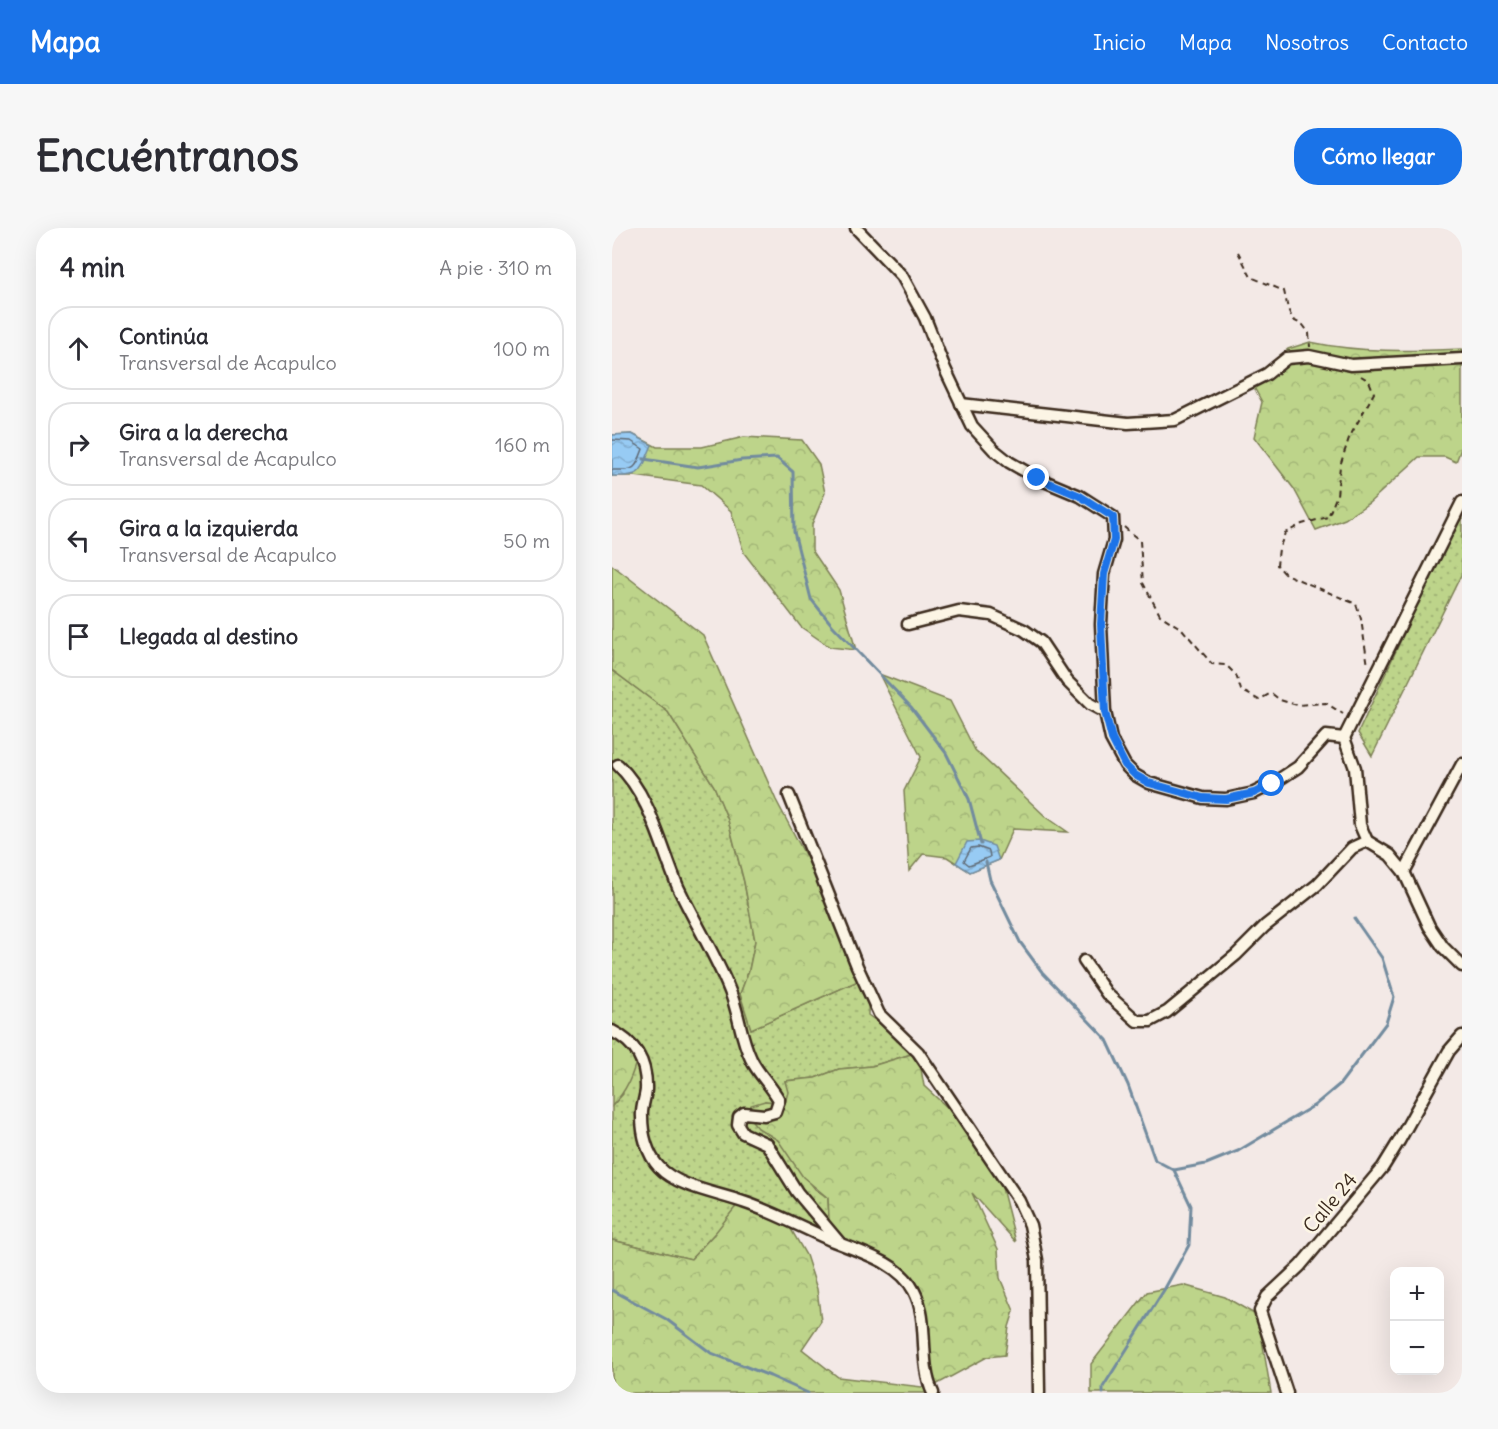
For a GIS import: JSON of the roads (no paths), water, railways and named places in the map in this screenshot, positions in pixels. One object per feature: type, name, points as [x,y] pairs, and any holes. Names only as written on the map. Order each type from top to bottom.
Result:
[{"type":"street","points":[[856,228],[902,276],[925,318],[945,369],[972,426],[994,450],[1009,462],[1037,478],[1080,496],[1113,517],[1114,540],[1104,574],[1101,624],[1105,712],[1112,739],[1125,765],[1135,775],[1149,783],[1203,798],[1226,799],[1254,793],[1272,784],[1298,767],[1326,736],[1344,738]]},
{"type":"street","points":[[961,404],[1128,423],[1175,420],[1267,374],[1287,358],[1309,356],[1351,364],[1462,359]]},
{"type":"street","points":[[1461,961],[1443,947],[1429,926],[1404,872],[1390,855],[1367,841],[1360,825],[1355,768],[1344,738],[1462,502]]},
{"type":"street","points":[[908,624],[959,611],[991,615],[1024,630],[1041,642],[1067,681],[1090,704],[1105,712]]},
{"type":"street","points":[[1404,872],[1462,764]]},
{"type":"street","points":[[618,765],[628,774],[647,809],[678,886],[730,990],[749,1057],[779,1100],[775,1112],[764,1115],[744,1113],[739,1117],[738,1125],[743,1133],[766,1144],[797,1192],[838,1242]]},
{"type":"street","points":[[789,795],[856,966],[879,1014],[918,1052],[1019,1201],[1030,1225],[1037,1260],[1039,1393]]},
{"type":"street","points":[[1084,961],[1107,994],[1137,1021],[1150,1021],[1167,1012],[1236,955],[1265,926],[1317,885],[1352,848],[1367,841]]},
{"type":"street","points":[[612,1031],[631,1042],[640,1056],[646,1089],[642,1116],[646,1142],[652,1158],[661,1170],[701,1191],[742,1202],[838,1242],[886,1264],[904,1276],[914,1291],[920,1308],[926,1364],[933,1393]]},
{"type":"street","name":"Calle 24","points":[[1287,1393],[1260,1311],[1262,1304],[1300,1266],[1383,1167],[1449,1051],[1462,1036]]},
{"type":"water","points":[[632,434],[652,445],[643,467],[636,474],[612,476],[612,435]]},
{"type":"water","points":[[980,841],[994,846],[999,860],[970,872],[956,863],[967,842]]},
{"type":"waterway","points":[[644,459],[698,467],[742,460],[777,458],[793,472],[794,532],[811,599],[832,625],[911,707],[946,753],[969,799],[981,844]]},
{"type":"waterway","points":[[986,862],[990,880],[1020,942],[1042,972],[1107,1040],[1128,1085],[1155,1160],[1174,1170],[1191,1206],[1189,1245],[1164,1290],[1103,1387],[1103,1393]]},
{"type":"waterway","points":[[1174,1170],[1206,1164],[1238,1151],[1315,1105],[1340,1084],[1386,1023],[1394,997],[1382,958],[1354,918]]},
{"type":"waterway","points":[[612,1290],[666,1319],[711,1353],[808,1393]]}]
